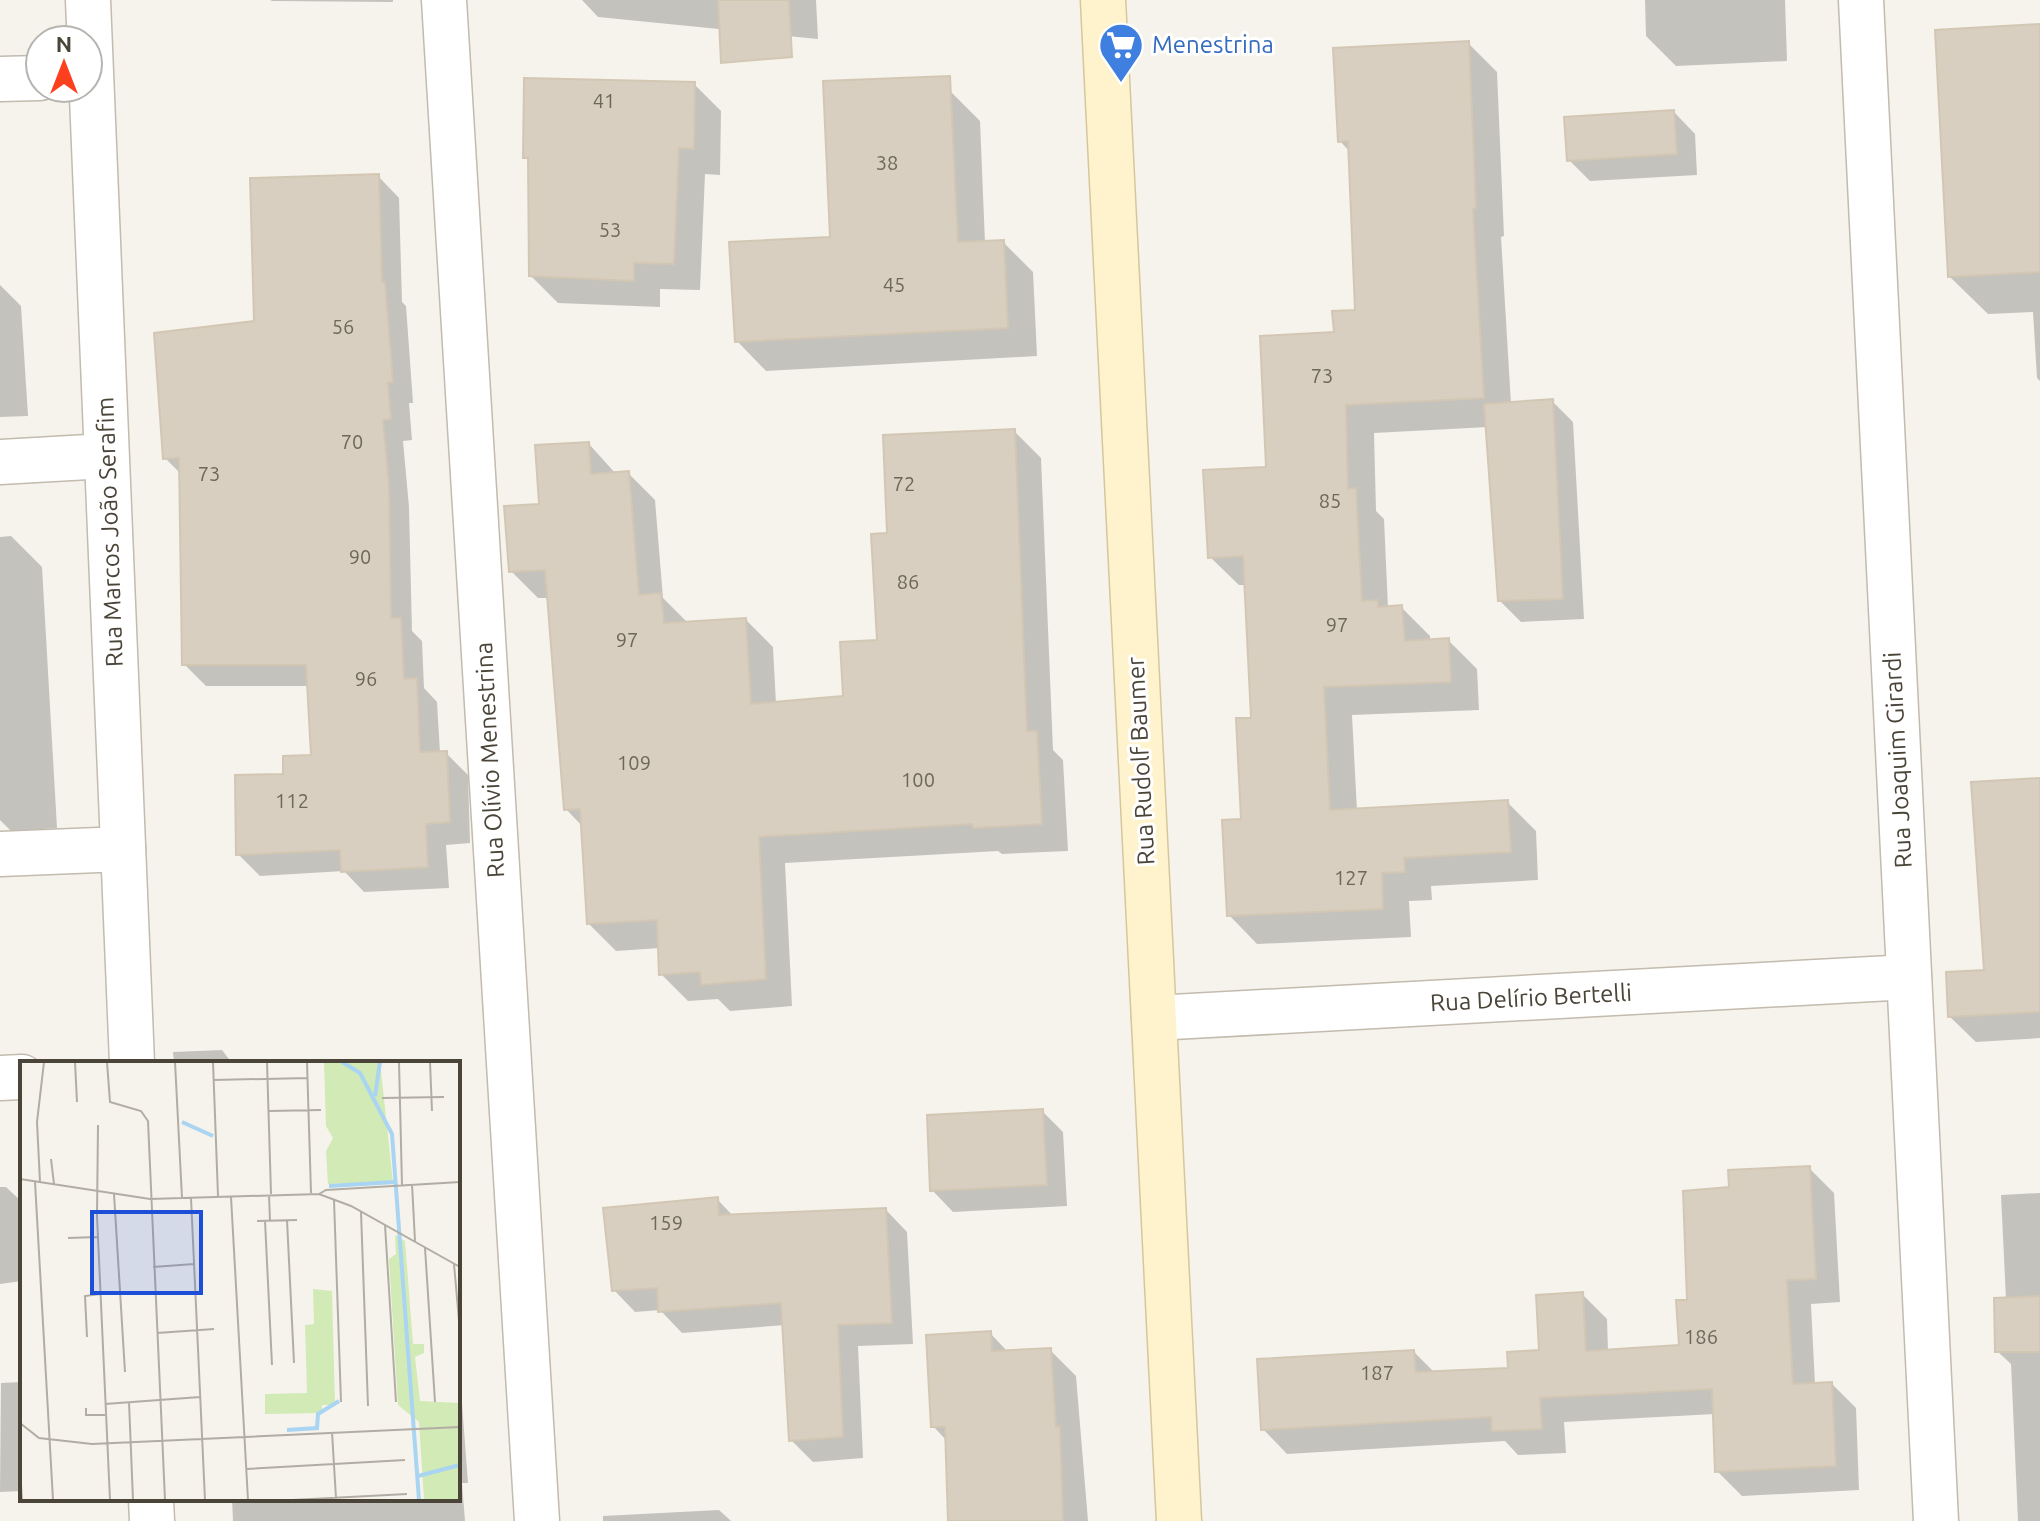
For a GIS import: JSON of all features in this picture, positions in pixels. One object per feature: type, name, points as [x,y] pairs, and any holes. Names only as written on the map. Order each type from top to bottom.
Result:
[{"type":"street","name":"Rua Marcos João Serafim","points":[[88,0],[88,24]]},
{"type":"street","name":"Rua Olívio Menestrina","points":[[444,0],[537,1521]]},
{"type":"street","name":"Rua Rudolf Baumer","points":[[1103,0],[1179,1521]]},
{"type":"street","name":"Rua Joaquim Girardi","points":[[1861,0],[1936,1521]]},
{"type":"street","points":[[0,79],[24,78]]},
{"type":"street","name":"Rua Marcos João Serafim","points":[[90,104],[132,1061]]},
{"type":"street","points":[[0,462],[106,456]]},
{"type":"street","points":[[0,854],[123,849]]},
{"type":"street","name":"Rua Delírio Bertelli","points":[[1154,1018],[1909,977]]},
{"type":"street","points":[[0,1078],[20,1077]]},
{"type":"street","points":[[151,1501],[152,1521]]},
{"type":"building","points":[[718,0],[789,0],[792,57],[721,63]]},
{"type":"building","points":[[2040,24],[2040,272],[1948,277],[1935,30]]},
{"type":"building","points":[[1469,41],[1476,208],[1473,209],[1484,398],[1346,405],[1348,489],[1356,488],[1362,601],[1378,600],[1378,607],[1402,605],[1405,641],[1449,638],[1451,682],[1324,687],[1330,810],[1508,800],[1511,852],[1404,858],[1405,872],[1382,873],[1383,909],[1227,916],[1222,820],[1241,819],[1236,718],[1251,718],[1243,556],[1208,558],[1203,470],[1266,467],[1260,336],[1334,332],[1332,311],[1355,310],[1348,141],[1338,142],[1333,48]]},
{"type":"building","points":[[950,76],[958,242],[1004,240],[1008,328],[735,342],[729,242],[830,237],[823,81]]},
{"type":"building","points":[[524,78],[695,82],[694,149],[679,148],[674,264],[634,263],[634,281],[529,276],[528,158],[523,158]]},
{"type":"building","points":[[1674,110],[1677,154],[1567,161],[1564,117]]},
{"type":"building","points":[[379,174],[382,282],[385,282],[393,382],[388,383],[391,419],[383,420],[389,485],[391,618],[401,618],[404,679],[417,678],[420,752],[447,751],[450,822],[426,824],[428,867],[341,872],[340,850],[236,855],[235,775],[283,774],[283,756],[311,755],[306,665],[182,665],[179,458],[163,459],[154,333],[254,321],[250,178]]},
{"type":"building","points":[[1553,399],[1563,599],[1498,601],[1484,404]]},
{"type":"building","points":[[1015,429],[1027,731],[1037,731],[1042,824],[973,828],[972,824],[759,837],[766,979],[701,985],[700,972],[659,975],[657,920],[587,924],[580,809],[564,810],[545,570],[509,572],[504,506],[539,504],[535,445],[589,442],[591,474],[629,471],[639,595],[661,593],[664,623],[746,618],[751,704],[843,696],[840,642],[877,640],[871,534],[887,533],[883,435]]},
{"type":"building","points":[[2040,778],[2040,1012],[1948,1017],[1946,972],[1984,970],[1971,782]]},
{"type":"building","points":[[1043,1109],[1047,1185],[930,1191],[927,1115]]},
{"type":"building","points":[[1810,1166],[1816,1279],[1787,1280],[1793,1384],[1832,1382],[1836,1466],[1715,1472],[1712,1389],[1540,1398],[1542,1429],[1492,1431],[1491,1417],[1261,1430],[1257,1359],[1414,1350],[1416,1372],[1508,1368],[1507,1352],[1539,1350],[1536,1295],[1583,1292],[1586,1351],[1679,1345],[1676,1300],[1687,1300],[1683,1191],[1729,1187],[1728,1170]]},
{"type":"building","points":[[718,1197],[719,1215],[886,1208],[892,1323],[838,1325],[843,1437],[789,1441],[781,1303],[658,1312],[657,1288],[612,1291],[603,1208]]},
{"type":"building","points":[[2040,1296],[2040,1352],[1995,1352],[1994,1298]]},
{"type":"building","points":[[991,1331],[992,1351],[1051,1348],[1056,1427],[1060,1426],[1063,1521],[948,1521],[945,1427],[931,1427],[926,1335]]},
{"type":"place","name":"Menestrina","points":[[1121,84]]}]
